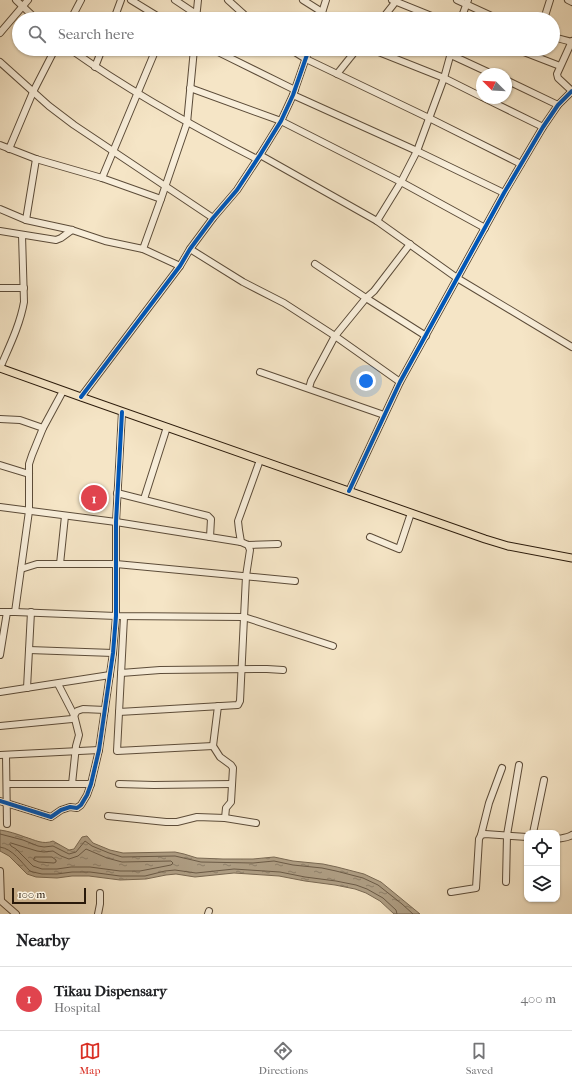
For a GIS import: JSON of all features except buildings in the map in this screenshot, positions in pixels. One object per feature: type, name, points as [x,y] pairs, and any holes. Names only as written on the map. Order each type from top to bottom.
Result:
[{"type":"main road","points":[[0,368],[81,398],[485,539],[508,546],[572,558]]},
{"type":"street","points":[[16,0],[29,12]]},
{"type":"street","points":[[18,12],[28,0]]},
{"type":"street","points":[[74,12],[81,0]]},
{"type":"street","points":[[117,12],[121,0]]},
{"type":"street","points":[[131,0],[151,12]]},
{"type":"street","points":[[175,0],[190,12]]},
{"type":"street","points":[[197,12],[198,0]]},
{"type":"street","points":[[228,0],[242,12]]},
{"type":"street","points":[[303,0],[317,12]]},
{"type":"street","points":[[323,12],[326,0]]},
{"type":"street","points":[[456,0],[467,2],[485,12]]},
{"type":"street","points":[[546,12],[550,0]]},
{"type":"street","points":[[568,0],[572,2]]},
{"type":"street","points":[[387,12],[395,1],[422,12]]},
{"type":"street","points":[[463,12],[467,2]]},
{"type":"street","points":[[0,32],[12,18]]},
{"type":"street","points":[[349,491],[400,382],[504,193],[543,127],[558,105],[572,91],[558,78],[557,74],[572,42],[560,39]]},
{"type":"street","points":[[8,149],[33,92],[51,56]]},
{"type":"street","points":[[80,56],[138,94],[187,123],[259,157],[377,221],[457,278],[572,347]]},
{"type":"street","points":[[95,67],[99,56]]},
{"type":"street","points":[[102,178],[153,56]]},
{"type":"street","points":[[142,249],[187,123],[193,56]]},
{"type":"street","points":[[225,56],[294,93],[504,193]]},
{"type":"street","points":[[301,56],[521,164]]},
{"type":"street","points":[[81,398],[180,266],[190,249],[237,190],[259,157],[281,121],[294,93],[307,56]]},
{"type":"street","points":[[337,74],[351,56]]},
{"type":"street","points":[[389,56],[444,78],[476,94]]},
{"type":"street","points":[[377,221],[401,182],[416,151],[444,78],[450,56]]},
{"type":"street","points":[[458,56],[481,68]]},
{"type":"street","points":[[534,56],[560,66]]},
{"type":"street","points":[[0,62],[49,106],[74,125],[214,218]]},
{"type":"street","points":[[512,83],[558,105]]},
{"type":"street","points":[[190,88],[281,121],[401,182],[485,228]]},
{"type":"street","points":[[497,104],[543,127]]},
{"type":"street","points":[[0,146],[36,159],[102,178],[161,199]]},
{"type":"street","points":[[26,220],[36,159]]},
{"type":"street","points":[[0,209],[26,220],[72,230],[105,241],[142,249],[180,266]]},
{"type":"street","points":[[0,231],[56,240],[72,230]]},
{"type":"street","points":[[0,368],[18,327],[24,302],[22,235]]},
{"type":"street","points":[[309,388],[311,381],[335,336],[366,298],[374,291],[410,244]]},
{"type":"street","points":[[190,249],[243,282],[284,303],[335,336],[400,382]]},
{"type":"street","points":[[315,264],[426,336]]},
{"type":"street","points":[[0,288],[24,288]]},
{"type":"street","points":[[260,372],[384,415]]},
{"type":"street","points":[[14,612],[29,511],[29,464],[43,428],[62,391]]},
{"type":"street","points":[[0,801],[51,817],[61,810],[70,807],[77,808],[82,806],[91,784],[99,750],[113,653],[116,616],[117,493],[122,412]]},
{"type":"street","points":[[0,419],[20,420],[43,428]]},
{"type":"street","points":[[144,499],[167,427]]},
{"type":"street","points":[[242,542],[238,521],[260,460]]},
{"type":"street","points":[[0,465],[29,474]]},
{"type":"street","points":[[117,493],[208,516],[211,520],[210,537]]},
{"type":"street","points":[[0,507],[116,522],[242,542],[248,545],[278,544]]},
{"type":"street","points":[[370,537],[399,549],[411,513]]},
{"type":"street","points":[[60,564],[65,516]]},
{"type":"street","points":[[119,712],[238,704],[240,701],[246,576],[250,550],[248,545]]},
{"type":"street","points":[[21,569],[37,564],[116,564],[295,581]]},
{"type":"street","points":[[0,655],[3,612],[116,616],[244,617],[332,646]]},
{"type":"street","points":[[27,688],[31,612]]},
{"type":"street","points":[[124,616],[117,751],[213,746]]},
{"type":"street","points":[[29,650],[113,653]]},
{"type":"street","points":[[121,673],[160,670],[283,670]]},
{"type":"street","points":[[0,692],[110,675]]},
{"type":"street","points":[[58,684],[74,715],[79,735],[72,784]]},
{"type":"street","points":[[218,706],[213,746],[220,756],[233,768],[231,802],[226,808],[225,818]]},
{"type":"street","points":[[0,726],[72,719],[77,711],[83,709],[105,710]]},
{"type":"street","points":[[7,824],[7,784],[3,755],[99,750]]},
{"type":"street","points":[[506,882],[507,835],[519,766]]},
{"type":"street","points":[[451,892],[476,888],[479,839],[489,803],[502,768]]},
{"type":"street","points":[[535,830],[544,780]]},
{"type":"street","points":[[7,784],[91,784]]},
{"type":"street","points":[[119,784],[154,786],[232,784]]},
{"type":"street","points":[[108,816],[166,822],[177,822],[197,817],[225,818],[256,823]]},
{"type":"street","points":[[481,835],[524,837]]},
{"type":"street","points":[[560,838],[572,835]]},
{"type":"street","points":[[0,871],[1,901],[16,914]]},
{"type":"street","points":[[98,914],[100,893]]},
{"type":"water","points":[[0,830],[39,842],[53,841],[69,850],[74,849],[82,837],[87,836],[93,843],[110,850],[123,853],[175,852],[197,858],[223,859],[274,857],[293,861],[323,864],[364,874],[381,882],[420,914],[394,914],[380,901],[355,889],[279,876],[234,873],[195,877],[176,874],[146,879],[120,880],[89,876],[57,878],[36,877],[27,874],[9,856],[0,851]]},
{"type":"cycle path","points":[[81,397],[180,266],[190,249],[213,218],[237,190],[281,121],[293,95],[307,56]]},
{"type":"cycle path","points":[[349,491],[400,382],[504,193],[543,127],[558,105],[572,91]]},
{"type":"cycle path","points":[[0,801],[51,817],[61,810],[70,807],[77,808],[81,805],[91,784],[99,750],[113,653],[116,616],[116,522],[122,412]]},
{"type":"place","name":"Tikau Dispensary","points":[[94,498]]}]
